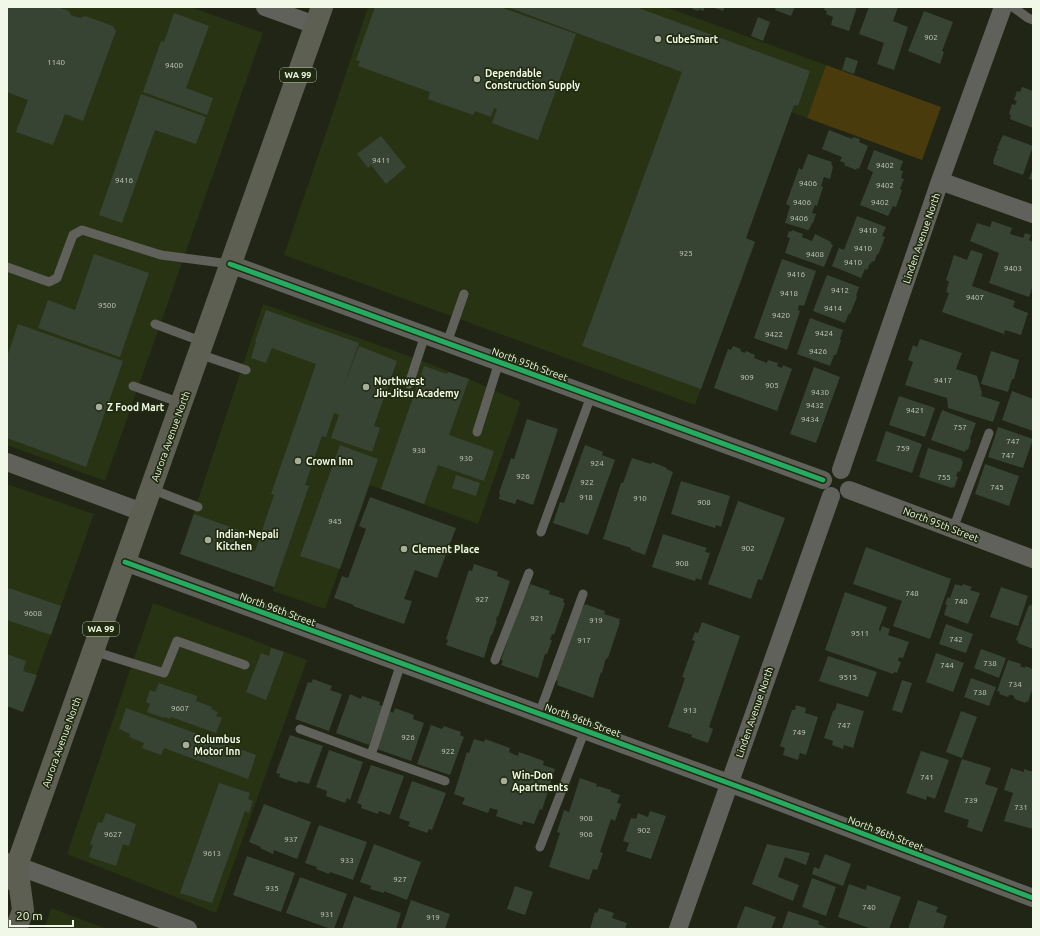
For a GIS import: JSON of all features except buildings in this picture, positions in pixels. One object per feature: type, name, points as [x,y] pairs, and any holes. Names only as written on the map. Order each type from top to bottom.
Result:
[{"type":"highway","name":"Aurora Avenue North","points":[[16,929],[23,910],[10,869],[93,651],[319,16]]},
{"type":"street","points":[[265,7],[319,16]]},
{"type":"street","name":"Linden Avenue North","points":[[841,470],[940,180],[1003,7]]},
{"type":"street","points":[[940,180],[1033,214]]},
{"type":"street","name":"North 95th Street","points":[[230,264],[823,480]]},
{"type":"street","points":[[8,466],[142,512]]},
{"type":"street","points":[[831,470],[841,470],[849,476],[850,481],[849,490],[842,497],[838,498],[826,493],[823,480],[831,470]]},
{"type":"street","name":"North 95th Street","points":[[849,490],[1033,559]]},
{"type":"street","name":"Linden Avenue North","points":[[678,929],[831,496]]},
{"type":"street","name":"North 96th Street","points":[[125,562],[729,783],[1033,898]]},
{"type":"street","points":[[10,869],[188,929]]},
{"type":"lane","points":[[1013,7],[1033,20]]},
{"type":"lane","points":[[7,267],[49,282],[57,278],[73,235],[82,230],[161,255],[230,264]]},
{"type":"lane","points":[[448,343],[464,294]]},
{"type":"lane","points":[[155,324],[246,370]]},
{"type":"lane","points":[[409,384],[425,335]]},
{"type":"lane","points":[[478,432],[499,362]]},
{"type":"lane","points":[[133,386],[181,403]]},
{"type":"lane","points":[[541,532],[591,396]]},
{"type":"lane","points":[[953,528],[989,433]]},
{"type":"lane","points":[[151,490],[198,507]]},
{"type":"lane","points":[[495,660],[529,573]]},
{"type":"lane","points":[[539,714],[583,594]]},
{"type":"lane","points":[[93,651],[164,673],[177,641],[246,665]]},
{"type":"lane","points":[[371,756],[402,663]]},
{"type":"lane","points":[[300,730],[445,781]]},
{"type":"lane","points":[[540,847],[585,730]]},
{"type":"shaded area","points":[[7,7],[191,7],[263,33],[105,481],[7,445]]},
{"type":"shaded area","points":[[368,7],[666,7],[826,65],[807,118],[791,112],[746,238],[755,242],[695,405],[284,255]]},
{"type":"shaded area","points":[[826,65],[941,107],[922,160],[807,118]]},
{"type":"shaded area","points":[[263,304],[406,355],[469,379],[521,402],[478,524],[370,485],[325,609],[273,591],[274,587],[180,554]]},
{"type":"shaded area","points":[[7,484],[94,514],[23,712],[7,706]]},
{"type":"shaded area","points":[[153,603],[307,660],[216,913],[67,854]]},
{"type":"shaded area","points":[[51,908],[107,929],[44,929]]},
{"type":"cycle path","points":[[230,264],[823,480]]},
{"type":"cycle path","points":[[125,562],[753,792],[1033,898]]},
{"type":"place","name":"CubeSmart","points":[[658,39]]},
{"type":"place","name":"Dependable Construction Supply","points":[[477,79]]},
{"type":"place","name":"Northwest Jiu-Jitsu Academy","points":[[366,387]]},
{"type":"place","name":"Z Food Mart","points":[[99,407]]},
{"type":"place","name":"Crown Inn","points":[[298,461]]},
{"type":"place","name":"Indian-Nepali Kitchen","points":[[208,540]]},
{"type":"place","name":"Clement Place","points":[[404,549]]},
{"type":"place","name":"Columbus Motor Inn","points":[[186,745]]},
{"type":"place","name":"Win-Don Apartments","points":[[504,781]]}]
